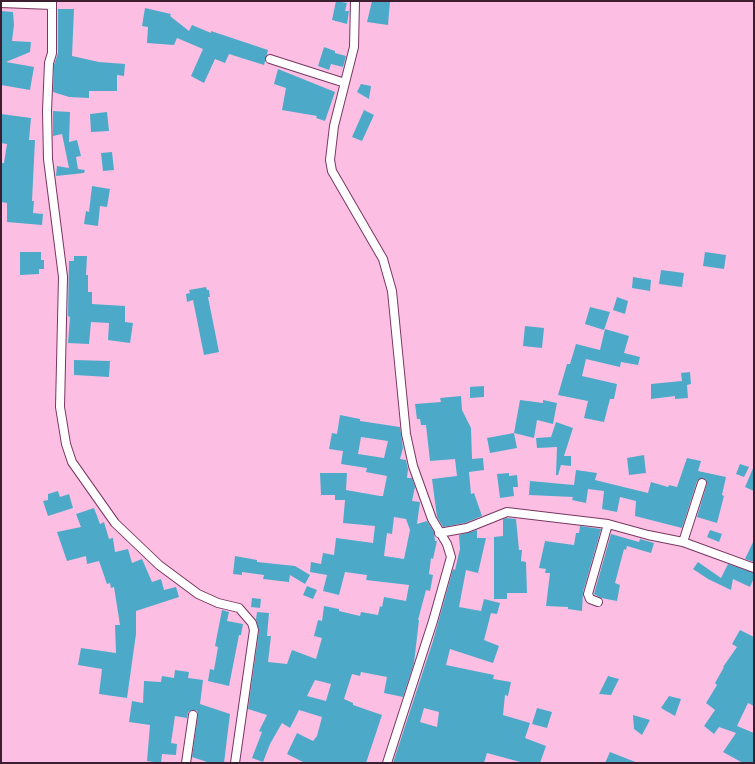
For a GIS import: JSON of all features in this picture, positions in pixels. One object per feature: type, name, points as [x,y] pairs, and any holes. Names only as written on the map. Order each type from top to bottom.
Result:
[{"type":"street","points":[[355,1],[354,47],[334,126],[330,160],[332,171],[383,259],[392,291],[406,434],[413,466],[432,519],[439,533],[447,544],[451,557],[433,621],[387,763]]},
{"type":"street","points":[[5,2],[52,3],[52,53],[49,63],[47,111],[48,159],[63,277],[60,407],[66,444],[72,462],[115,523],[159,564],[198,594],[218,603],[239,608],[252,623],[254,630],[235,763]]},
{"type":"street","points":[[270,59],[345,84]]},
{"type":"street","points":[[683,542],[702,483]]},
{"type":"street","points":[[439,533],[467,528],[507,512],[608,524],[648,535],[683,542],[754,568]]},
{"type":"street","points":[[598,602],[590,599],[588,594],[608,524]]},
{"type":"street","points":[[186,763],[193,714]]},
{"type":"building","points":[[336,1],[347,3],[345,11],[349,11],[347,24],[332,20]]},
{"type":"building","points":[[372,1],[390,1],[388,25],[367,22]]},
{"type":"building","points":[[145,8],[171,14],[170,16],[189,31],[192,25],[211,33],[211,31],[268,50],[264,65],[229,54],[225,63],[215,59],[204,83],[191,76],[203,49],[177,38],[174,45],[147,43],[148,27],[142,26]]},
{"type":"building","points":[[58,9],[74,9],[72,56],[99,62],[125,64],[124,76],[117,75],[117,91],[89,91],[89,98],[69,97],[53,92],[54,65],[58,53]]},
{"type":"building","points":[[1,11],[13,12],[14,25],[12,41],[31,42],[30,52],[6,62],[34,67],[30,90],[1,85]]},
{"type":"building","points":[[324,47],[335,51],[335,53],[346,56],[343,67],[331,64],[329,70],[318,66]]},
{"type":"building","points":[[278,69],[335,92],[325,121],[316,118],[317,116],[282,110],[286,88],[274,84]]},
{"type":"building","points":[[361,84],[371,86],[369,99],[357,92]]},
{"type":"building","points":[[364,110],[374,115],[362,141],[352,137]]},
{"type":"building","points":[[53,111],[70,112],[69,142],[77,140],[81,156],[76,157],[78,169],[85,170],[84,173],[56,176],[57,166],[69,168],[62,134],[53,136]]},
{"type":"building","points":[[107,112],[109,131],[91,132],[90,114]]},
{"type":"building","points":[[1,114],[31,118],[29,140],[35,140],[32,201],[34,201],[33,213],[43,214],[42,225],[7,222],[7,203],[1,202],[1,163],[4,163],[7,144],[1,143]]},
{"type":"building","points":[[112,152],[114,170],[103,171],[101,153]]},
{"type":"building","points":[[92,186],[110,189],[107,207],[100,206],[98,226],[84,224],[86,211],[89,212]]},
{"type":"building","points":[[20,252],[41,252],[41,260],[44,260],[44,269],[39,269],[39,274],[20,275]]},
{"type":"building","points":[[705,252],[726,255],[724,269],[703,266]]},
{"type":"building","points":[[74,256],[87,256],[86,275],[88,275],[88,292],[92,292],[92,304],[125,306],[125,322],[133,323],[130,343],[108,340],[109,323],[91,322],[89,344],[68,343],[70,317],[68,316],[69,261],[74,261]]},
{"type":"building","points":[[661,270],[684,273],[682,287],[659,284]]},
{"type":"building","points":[[633,277],[651,280],[650,291],[632,288]]},
{"type":"building","points":[[206,287],[207,290],[209,290],[210,297],[208,297],[219,352],[204,355],[193,300],[187,302],[186,294],[190,293],[189,290]]},
{"type":"building","points":[[617,297],[628,301],[625,314],[613,310]]},
{"type":"building","points":[[590,307],[610,312],[604,330],[585,324]]},
{"type":"building","points":[[525,326],[544,328],[542,348],[523,346]]},
{"type":"building","points":[[605,329],[629,336],[624,353],[640,357],[638,365],[621,362],[620,367],[586,359],[582,376],[617,384],[614,399],[610,399],[604,422],[584,418],[588,401],[558,395],[567,364],[570,364],[576,344],[600,350]]},
{"type":"building","points":[[74,360],[110,361],[109,377],[74,375]]},
{"type":"building","points":[[690,372],[691,384],[687,385],[688,398],[675,399],[675,396],[651,399],[651,384],[682,381],[681,373]]},
{"type":"building","points":[[484,386],[484,397],[470,398],[470,387]]},
{"type":"building","points":[[461,396],[462,410],[471,428],[472,459],[483,458],[484,470],[469,472],[471,494],[474,493],[482,516],[465,523],[443,527],[437,517],[432,479],[457,476],[455,459],[430,461],[426,425],[421,425],[420,419],[417,419],[415,404],[441,402],[440,398]]},
{"type":"building","points":[[520,400],[543,403],[543,400],[557,403],[553,424],[537,420],[534,438],[514,433]]},
{"type":"building","points":[[340,415],[360,419],[360,421],[400,427],[403,448],[400,459],[406,460],[408,469],[407,478],[412,478],[415,487],[412,501],[420,502],[417,524],[427,521],[434,532],[435,541],[437,541],[433,559],[431,558],[429,574],[433,575],[430,591],[426,590],[418,620],[414,663],[403,697],[384,693],[387,677],[361,672],[360,676],[352,674],[344,699],[353,703],[353,705],[382,715],[366,763],[305,763],[287,754],[297,733],[313,741],[317,736],[322,717],[299,710],[290,728],[282,723],[270,744],[263,762],[252,758],[262,732],[259,731],[267,715],[248,709],[259,631],[256,619],[257,612],[269,613],[267,636],[271,636],[268,662],[287,664],[292,650],[316,659],[322,638],[314,636],[318,620],[322,621],[324,606],[360,616],[361,612],[378,615],[380,606],[382,607],[384,597],[406,601],[409,585],[366,580],[367,575],[345,572],[339,595],[323,591],[327,575],[310,572],[311,562],[321,564],[323,553],[334,555],[336,538],[373,543],[375,526],[343,523],[345,500],[335,500],[335,495],[321,495],[320,473],[347,473],[346,490],[380,496],[383,496],[387,476],[366,472],[367,468],[341,464],[343,451],[329,449],[332,433],[337,434]],"holes":[[[361,437],[388,441],[384,458],[358,454]],[[394,517],[406,519],[410,530],[404,559],[384,556],[387,533],[392,534]],[[315,680],[331,684],[326,701],[307,696]]]},
{"type":"building","points":[[556,422],[573,428],[564,456],[571,456],[571,466],[561,465],[558,475],[556,475],[557,447],[537,448],[536,438],[551,437]]},
{"type":"building","points":[[514,433],[517,448],[490,453],[487,438]]},
{"type":"building","points":[[644,455],[646,473],[629,475],[627,458]]},
{"type":"building","points":[[687,458],[701,461],[698,471],[726,477],[722,495],[724,496],[717,523],[697,517],[707,484],[706,480],[703,478],[697,481],[682,528],[635,516],[636,501],[620,497],[617,512],[602,509],[604,491],[588,489],[586,503],[572,500],[573,497],[529,495],[530,481],[574,485],[576,470],[597,473],[595,480],[648,493],[651,482],[668,487],[669,485],[677,487]]},
{"type":"building","points":[[740,464],[749,467],[744,477],[736,474]]},
{"type":"building","points":[[754,466],[754,491],[745,487]]},
{"type":"building","points":[[509,473],[509,476],[517,475],[518,487],[513,487],[514,496],[500,498],[497,474]]},
{"type":"building","points":[[58,491],[60,497],[69,494],[73,508],[48,516],[43,501],[48,500],[48,494]]},
{"type":"building","points":[[94,508],[100,524],[104,522],[109,539],[113,538],[115,552],[128,549],[132,563],[142,559],[152,582],[161,579],[164,590],[176,587],[179,597],[136,611],[136,634],[127,698],[99,694],[102,669],[78,665],[81,648],[116,653],[115,625],[120,625],[114,587],[111,588],[110,583],[107,584],[99,561],[87,564],[86,556],[67,561],[57,532],[81,527],[76,514]]},
{"type":"building","points":[[503,519],[516,519],[519,550],[522,550],[521,561],[526,562],[527,593],[507,593],[507,599],[494,599],[494,537],[503,536]]},
{"type":"building","points":[[580,526],[601,529],[583,592],[582,611],[568,609],[568,607],[546,606],[550,573],[545,573],[546,569],[539,568],[545,541],[574,545],[576,533],[579,533]]},
{"type":"building","points":[[477,530],[477,538],[486,538],[478,573],[466,570],[459,607],[481,611],[484,599],[500,603],[497,614],[491,613],[484,640],[499,646],[493,663],[450,649],[446,665],[494,675],[493,679],[511,682],[508,696],[505,695],[503,715],[530,723],[525,738],[546,746],[540,763],[524,763],[487,753],[484,763],[393,763],[433,641],[453,569],[455,570],[460,549],[459,535]],"holes":[[[424,708],[439,712],[437,727],[420,722]]]},
{"type":"building","points":[[710,530],[722,534],[719,542],[707,537]]},
{"type":"building","points":[[611,534],[639,542],[640,539],[654,543],[651,553],[627,546],[626,550],[624,549],[615,583],[620,585],[617,601],[601,598],[594,594]]},
{"type":"building","points":[[754,540],[754,562],[745,559]]},
{"type":"building","points":[[235,556],[257,560],[257,562],[295,566],[310,575],[305,584],[290,575],[289,582],[263,579],[264,575],[242,572],[242,575],[233,574]]},
{"type":"building","points":[[698,562],[721,578],[728,564],[754,573],[754,578],[750,587],[733,579],[731,590],[708,579],[693,569]]},
{"type":"building","points":[[307,586],[317,590],[313,599],[303,595]]},
{"type":"building","points":[[252,598],[261,599],[260,608],[251,607]]},
{"type":"building","points":[[222,610],[229,612],[227,621],[243,624],[241,635],[239,635],[229,686],[208,681],[210,669],[214,670],[218,647],[215,646]]},
{"type":"building","points":[[740,630],[754,637],[754,706],[748,703],[737,726],[754,733],[754,763],[743,763],[723,752],[736,733],[719,727],[714,734],[704,726],[715,710],[706,703],[717,685],[715,683],[723,667],[737,647],[732,644]]},
{"type":"building","points":[[175,670],[189,672],[188,678],[203,680],[200,704],[230,714],[224,763],[210,763],[192,757],[198,715],[197,711],[193,710],[188,712],[187,718],[175,716],[171,743],[177,744],[176,755],[162,754],[161,763],[147,761],[150,725],[129,722],[132,701],[143,703],[144,681],[161,682],[162,676],[174,678]]},
{"type":"building","points":[[608,676],[619,679],[611,695],[599,694]]},
{"type":"building","points":[[669,696],[681,699],[675,716],[661,708]]},
{"type":"building","points":[[537,708],[552,712],[547,728],[532,724]]},
{"type":"building","points":[[633,715],[650,720],[642,735],[634,729]]},
{"type":"building","points":[[610,752],[638,763],[605,763]]}]
